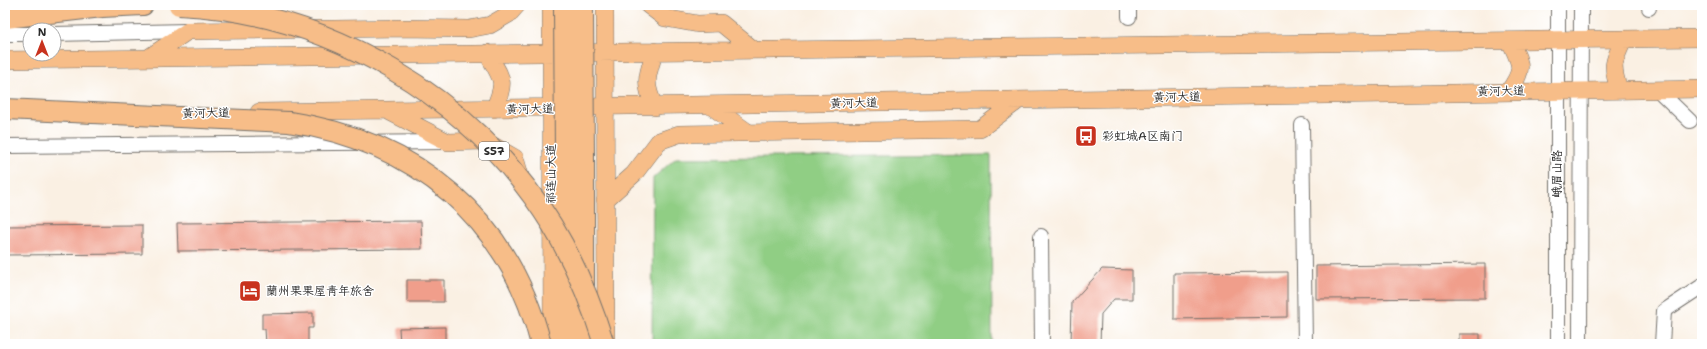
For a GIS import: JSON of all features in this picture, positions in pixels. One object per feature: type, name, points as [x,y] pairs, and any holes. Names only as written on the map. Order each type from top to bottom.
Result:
[{"type":"highway","points":[[5,18],[102,7],[143,5]]},
{"type":"highway","name":"S57","points":[[179,5],[250,14],[307,30],[368,56],[388,67],[437,100],[482,138],[503,160],[538,204],[565,248],[577,272],[590,302],[605,344]]},
{"type":"highway","points":[[564,5],[566,344]]},
{"type":"highway","points":[[583,5],[584,344]]},
{"type":"highway","points":[[5,109],[288,122],[333,130],[376,145],[416,166],[457,199],[483,227],[497,245],[520,285],[529,305],[541,344]]},
{"type":"main road","points":[[148,58],[188,32],[402,28],[469,29],[490,25],[509,14],[517,5]]},
{"type":"main road","name":"祁连山大道","points":[[551,5],[552,344]]},
{"type":"main road","points":[[605,5],[605,344]]},
{"type":"main road","points":[[648,5],[665,18],[698,24],[721,23],[754,50]]},
{"type":"main road","points":[[402,28],[460,54]]},
{"type":"main road","points":[[5,60],[1702,38]]},
{"type":"main road","points":[[1619,90],[1613,71],[1614,60],[1624,39]]},
{"type":"main road","points":[[1509,91],[1519,76],[1520,64],[1510,41]]},
{"type":"main road","points":[[655,51],[647,74],[647,91],[655,107]]},
{"type":"main road","points":[[487,53],[502,79],[502,91],[494,109]]},
{"type":"main road","name":"黄河大道","points":[[5,115],[551,109],[1556,90],[1702,89]]},
{"type":"main road","points":[[605,200],[634,174],[659,141],[679,134],[980,130],[1019,100]]},
{"type":"main road","points":[[711,106],[749,133]]},
{"type":"main road","points":[[387,110],[448,142],[485,141],[515,158],[525,194]]},
{"type":"street","name":"峨眉山路","points":[[1558,5],[1556,90],[1558,344]]},
{"type":"street","name":"峨眉山路","points":[[1580,344],[1581,8]]},
{"type":"street","points":[[62,34],[188,32]]},
{"type":"street","points":[[5,34],[22,34]]},
{"type":"street","points":[[1657,89],[1690,121]]},
{"type":"street","points":[[1302,125],[1305,344]]},
{"type":"street","points":[[5,146],[448,142]]},
{"type":"street","points":[[1041,236],[1042,344]]},
{"type":"street","points":[[1662,344],[1664,311],[1702,286]]},
{"type":"green space","points":[[991,155],[992,344],[652,344],[653,178],[676,158]]},
{"type":"building","points":[[421,221],[422,249],[178,251],[177,223]]},
{"type":"building","points":[[142,225],[142,254],[5,255],[5,226]]},
{"type":"building","points":[[1485,264],[1485,298],[1316,299],[1316,266]]},
{"type":"building","points":[[1102,269],[1132,270],[1132,299],[1114,299],[1101,314],[1100,344],[1071,344],[1072,302]]},
{"type":"building","points":[[1287,272],[1287,317],[1174,319],[1174,273]]},
{"type":"building","points":[[407,280],[444,280],[444,302],[407,302]]},
{"type":"building","points":[[313,313],[313,328],[308,328],[308,344],[266,344],[265,329],[262,329],[262,314]]},
{"type":"building","points":[[445,327],[445,344],[400,344],[399,328]]},
{"type":"building","points":[[1459,334],[1480,334],[1480,344],[1459,344]]},
{"type":"place","name":"彩虹城A区南门","points":[[1086,136]]},
{"type":"place","name":"蘭州果果屋青年旅舍","points":[[250,291]]}]
